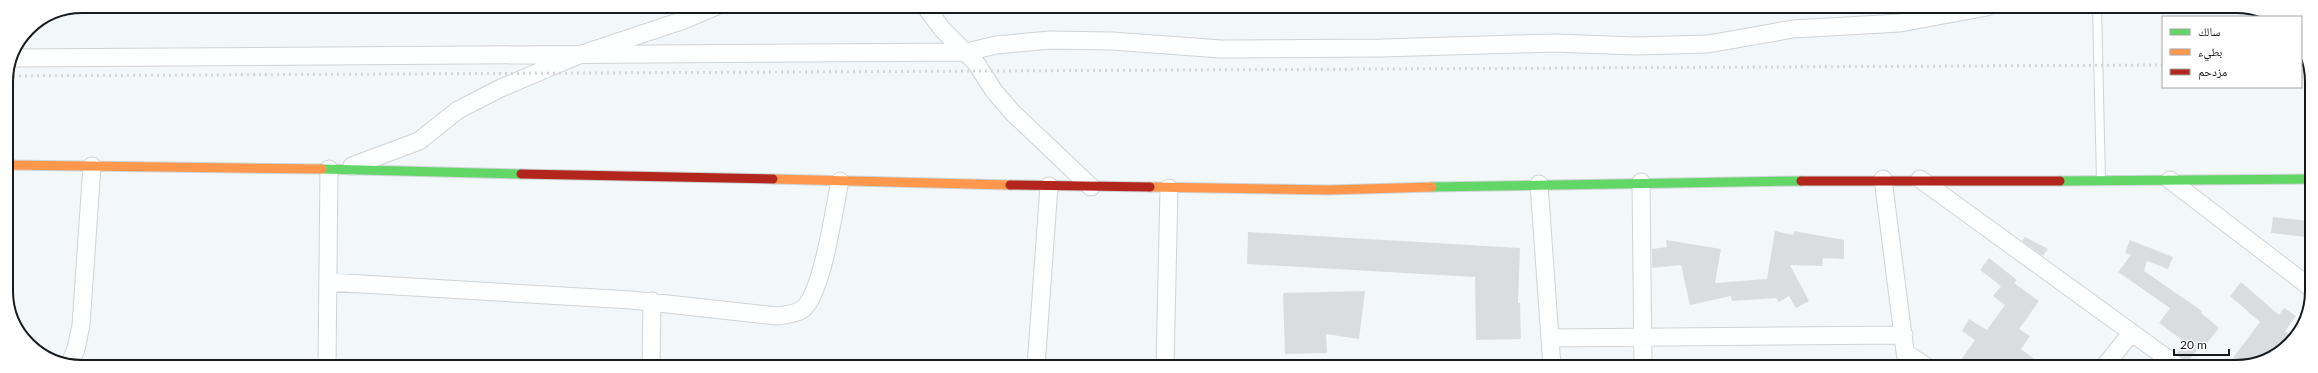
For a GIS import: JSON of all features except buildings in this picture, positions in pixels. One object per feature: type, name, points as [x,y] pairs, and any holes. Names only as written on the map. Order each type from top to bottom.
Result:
[{"type":"street","points":[[336,169],[419,141],[472,101],[579,55],[684,20],[700,13]]},
{"type":"street","points":[[930,13],[942,29],[967,52],[994,92],[1013,113],[1091,187]]},
{"type":"street","points":[[17,58],[967,52],[996,45],[1050,40],[1112,40],[1221,49],[1382,48],[1554,43],[1636,46],[1708,44],[1792,29],[1900,23],[1954,13]]},
{"type":"street","points":[[13,165],[336,169],[1091,187],[1329,190],[1539,184],[1883,179],[2101,181],[2305,179]]},
{"type":"street","points":[[72,359],[81,325],[92,166]]},
{"type":"street","points":[[328,360],[328,282],[336,169]]},
{"type":"street","points":[[1883,179],[1907,360]]},
{"type":"street","points":[[1920,179],[2169,360]]},
{"type":"street","points":[[328,282],[652,302],[777,316],[790,314],[803,309],[814,293],[840,180]]},
{"type":"street","points":[[2170,180],[2305,283]]},
{"type":"street","points":[[1641,182],[1642,360]]},
{"type":"street","points":[[1539,184],[1552,360]]},
{"type":"street","points":[[1037,360],[1049,186]]},
{"type":"street","points":[[1165,360],[1169,188]]},
{"type":"street","points":[[651,360],[652,302]]},
{"type":"street","points":[[2110,360],[2131,333]]},
{"type":"street","points":[[1550,338],[1904,335]]},
{"type":"lane","points":[[2097,13],[2101,181]]},
{"type":"railway","points":[[13,76],[2162,65]]},
{"type":"traffic: fast","points":[[322,169],[521,174]]},
{"type":"traffic: fast","points":[[2060,181],[2305,179]]},
{"type":"traffic: fast","points":[[1432,187],[1801,181]]},
{"type":"traffic: slow","points":[[13,165],[322,169]]},
{"type":"traffic: slow","points":[[773,179],[1010,185]]},
{"type":"traffic: slow","points":[[1150,187],[1329,190],[1432,187]]},
{"type":"traffic: jam","points":[[521,174],[773,179]]},
{"type":"traffic: jam","points":[[1801,181],[2060,181]]},
{"type":"traffic: jam","points":[[1010,185],[1150,187]]}]
